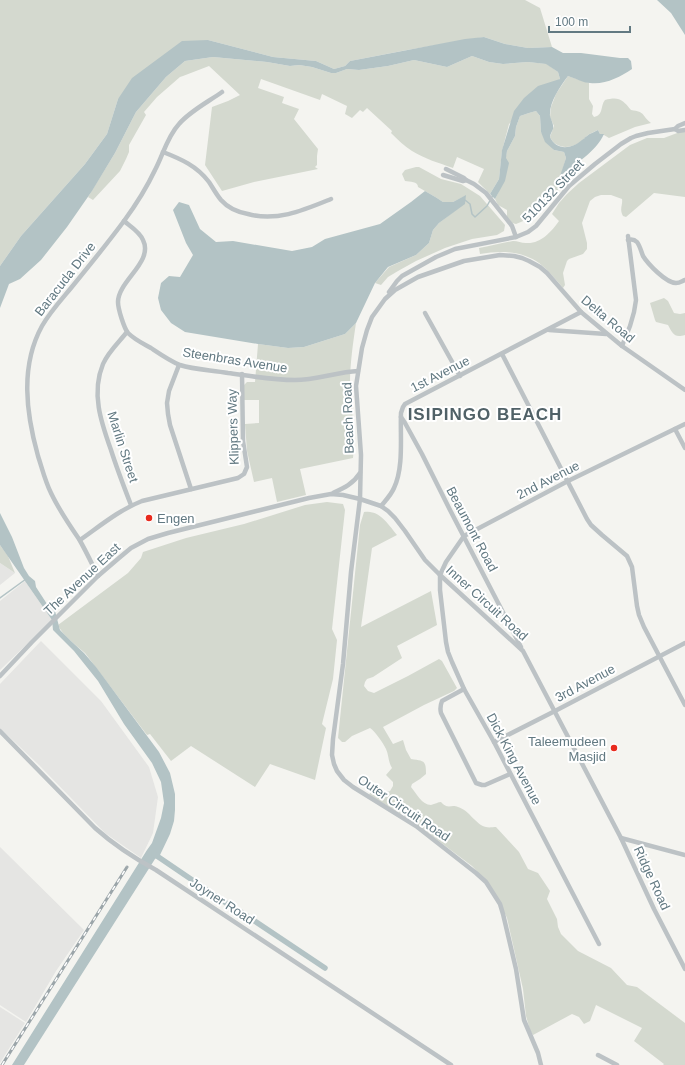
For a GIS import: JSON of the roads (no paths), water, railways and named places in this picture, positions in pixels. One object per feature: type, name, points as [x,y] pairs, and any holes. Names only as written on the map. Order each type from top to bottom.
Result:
[{"type":"street","name":"Baracuda Drive","points":[[98,576],[80,540],[63,517],[50,493],[38,456],[32,433],[27,400],[29,363],[42,326],[54,308],[124,221],[155,171],[172,133],[180,123],[193,112],[222,92]]},
{"type":"street","name":"510132 Street","points":[[675,129],[685,123]]},
{"type":"street","name":"510132 Street","points":[[385,299],[402,276],[436,257],[455,249],[525,234],[536,226],[569,186],[595,164],[631,138],[648,133],[675,129],[678,131],[685,130]]},
{"type":"street","points":[[163,152],[182,160],[197,169],[209,182],[221,199],[233,210],[240,213],[265,217],[282,216],[298,212],[331,199]]},
{"type":"street","points":[[446,169],[474,184],[486,193],[512,226],[516,236]]},
{"type":"street","points":[[443,175],[463,181],[466,180]]},
{"type":"street","points":[[124,221],[144,240],[145,247],[144,256],[139,266],[121,289],[119,294],[118,307],[127,332]]},
{"type":"street","points":[[622,346],[630,326],[636,300],[628,238],[636,241],[643,256],[666,280],[675,284],[685,280]]},
{"type":"street","name":"Beach Road","points":[[360,499],[360,440],[356,386],[362,348],[372,317],[385,299],[395,290],[418,277],[464,261],[500,255]]},
{"type":"street","name":"Delta Road","points":[[500,255],[522,258],[540,267],[581,312],[606,334],[685,390]]},
{"type":"street","name":"1st Avenue","points":[[381,506],[394,489],[397,480],[400,464],[401,417],[403,407],[406,403],[581,312]]},
{"type":"street","points":[[425,313],[460,376]]},
{"type":"street","points":[[548,330],[606,334]]},
{"type":"street","name":"Steenbras Avenue","points":[[127,332],[135,339],[179,365],[188,367],[277,379],[297,380],[358,371]]},
{"type":"street","name":"Marlin Street","points":[[127,332],[114,347],[104,363],[99,377],[97,397],[102,425],[131,505]]},
{"type":"street","points":[[502,354],[587,519],[591,525],[627,556],[630,561],[639,615],[685,705]]},
{"type":"street","points":[[80,540],[112,516],[131,505],[191,489],[168,414],[167,402],[169,391],[179,365]]},
{"type":"street","name":"Klippers Way","points":[[191,489],[241,477],[246,471],[247,467],[243,441],[242,374]]},
{"type":"street","name":"Beaumont Road","points":[[401,417],[422,454],[523,651]]},
{"type":"street","name":"2nd Avenue","points":[[440,575],[446,562],[464,536],[685,424]]},
{"type":"street","points":[[675,429],[685,448]]},
{"type":"street","points":[[331,494],[346,487],[360,472]]},
{"type":"street","name":"The Avenue East","points":[[0,676],[98,576],[131,548],[148,539],[309,498],[331,494],[343,494],[360,499]]},
{"type":"street","name":"Inner Circuit Road","points":[[360,499],[381,506],[388,511],[395,518],[423,558],[523,651],[621,838]]},
{"type":"street","name":"Outer Circuit Road","points":[[360,499],[351,572],[343,664],[333,739],[332,755],[334,764],[344,780],[353,787],[416,826],[486,882],[500,904],[516,968],[524,1020],[538,1053],[541,1065]]},
{"type":"street","name":"Dick King Avenue","points":[[440,575],[440,590],[448,652],[464,689],[494,742],[599,944]]},
{"type":"street","name":"3rd Avenue","points":[[494,742],[685,643]]},
{"type":"street","points":[[464,689],[442,702],[440,708],[441,714],[476,783],[485,785],[510,774]]},
{"type":"street","name":"Joyner Road","points":[[0,731],[94,828],[106,838],[451,1065]]},
{"type":"street","points":[[621,838],[685,855]]},
{"type":"street","name":"Ridge Road","points":[[621,838],[654,909],[685,969]]},
{"type":"street","points":[[598,1055],[617,1065]]},
{"type":"waterway","points":[[465,200],[470,204],[472,214],[475,217],[487,206],[493,195]]},
{"type":"waterway","points":[[0,598],[26,579]]},
{"type":"waterway","points":[[154,854],[229,905]]},
{"type":"waterway","points":[[238,910],[325,968]]},
{"type":"railway","points":[[2,1065],[127,867]]},
{"type":"place","name":"Engen","points":[[149,518]]},
{"type":"place","name":"Taleemudeen Masjid","points":[[614,748]]},
{"type":"district","name":"ISIPINGO BEACH","points":[[485,414]]}]
